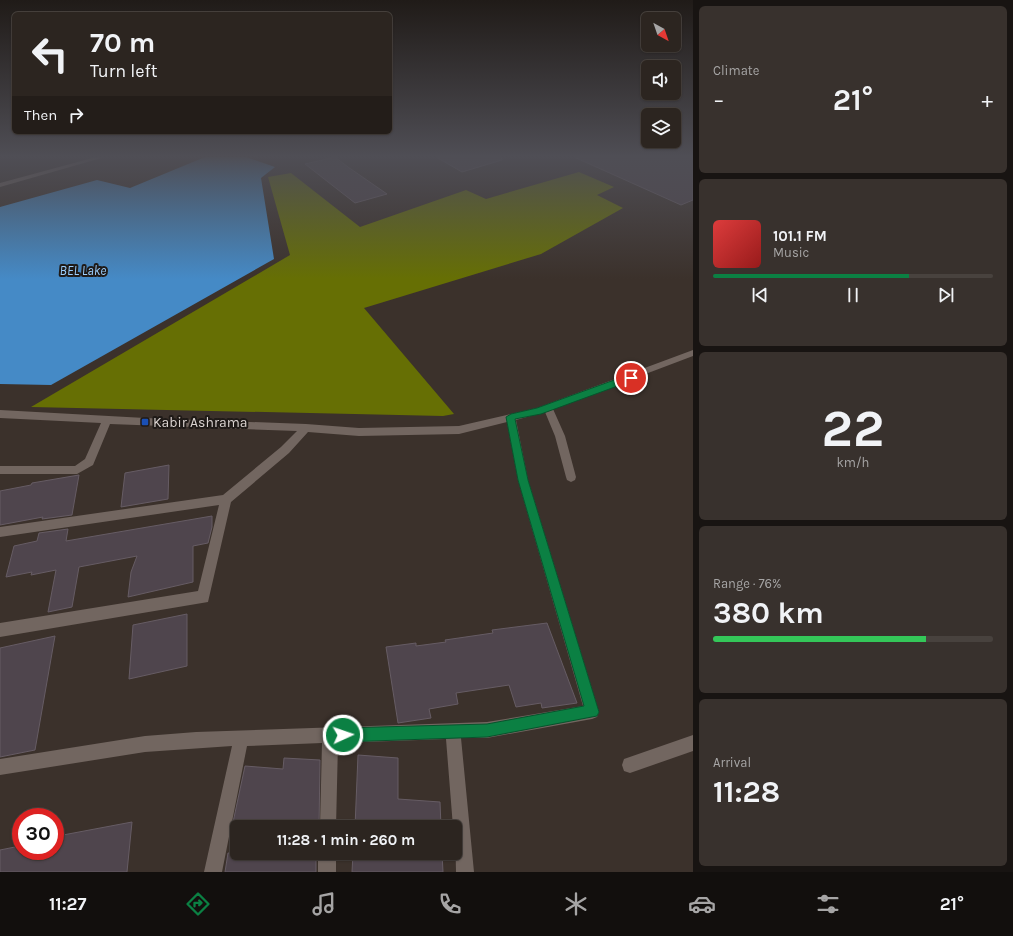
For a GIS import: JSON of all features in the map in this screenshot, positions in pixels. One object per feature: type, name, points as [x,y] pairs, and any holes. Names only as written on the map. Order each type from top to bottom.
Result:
[{"type":"street","points":[[0,414],[306,428],[359,432],[459,430],[548,408],[693,353]]},
{"type":"street","points":[[548,408],[560,436],[571,477]]},
{"type":"street","points":[[0,767],[145,744],[487,730],[592,712],[523,480],[511,417]]},
{"type":"street","points":[[0,470],[78,470],[89,462],[107,420]]},
{"type":"street","points":[[0,532],[226,499],[285,450],[306,428]]},
{"type":"street","points":[[0,630],[203,597],[226,499]]},
{"type":"street","points":[[453,731],[465,872]]},
{"type":"street","points":[[328,820],[330,736]]},
{"type":"street","points":[[213,872],[241,739]]},
{"type":"street","points":[[630,765],[693,743]]},
{"type":"street","points":[[327,860],[327,872]]},
{"type":"green space","points":[[274,198],[323,198],[360,227],[444,198],[483,198],[486,199],[491,198],[602,198],[623,208],[541,254],[364,308],[454,414],[443,416],[31,407],[290,255]]},
{"type":"water","name":"BEL Lake","points":[[33,198],[264,198],[274,259],[51,385],[0,384],[0,207]]},
{"type":"building","points":[[348,198],[374,198],[355,203]]},
{"type":"building","points":[[665,198],[693,198],[693,200],[681,205]]},
{"type":"building","points":[[169,465],[168,499],[121,507],[125,473]]},
{"type":"building","points":[[79,475],[72,515],[42,519],[43,517],[0,525],[0,491],[31,485],[32,483]]},
{"type":"building","points":[[212,516],[212,527],[208,543],[193,546],[193,582],[128,597],[131,572],[137,556],[79,567],[72,607],[48,612],[56,570],[31,575],[32,572],[6,577],[14,546],[37,541],[39,533],[68,529],[66,541]]},
{"type":"building","points":[[187,614],[187,666],[129,679],[133,625]]},
{"type":"building","points":[[547,623],[577,703],[542,708],[541,703],[516,707],[509,685],[456,693],[458,704],[429,709],[431,718],[398,723],[386,647],[416,643],[416,646],[446,642],[445,640],[493,633],[492,630]]},
{"type":"building","points":[[55,636],[35,750],[0,757],[0,648]]},
{"type":"building","points":[[358,755],[398,758],[398,799],[440,802],[441,820],[355,820]]},
{"type":"building","points":[[284,758],[320,760],[319,820],[233,820],[245,766],[283,769]]},
{"type":"building","points":[[132,822],[127,872],[0,872],[0,850],[12,848],[12,860],[64,860],[64,835]]},
{"type":"building","points":[[228,853],[230,853],[230,860],[316,860],[316,872],[225,872]]},
{"type":"building","points":[[353,860],[442,860],[443,872],[352,872]]},
{"type":"place","name":"Kabir Ashrama","points":[[145,422]]},
{"type":"route","points":[[343,735],[487,730],[592,712],[523,480],[513,435],[511,417],[538,412],[631,378]]}]
